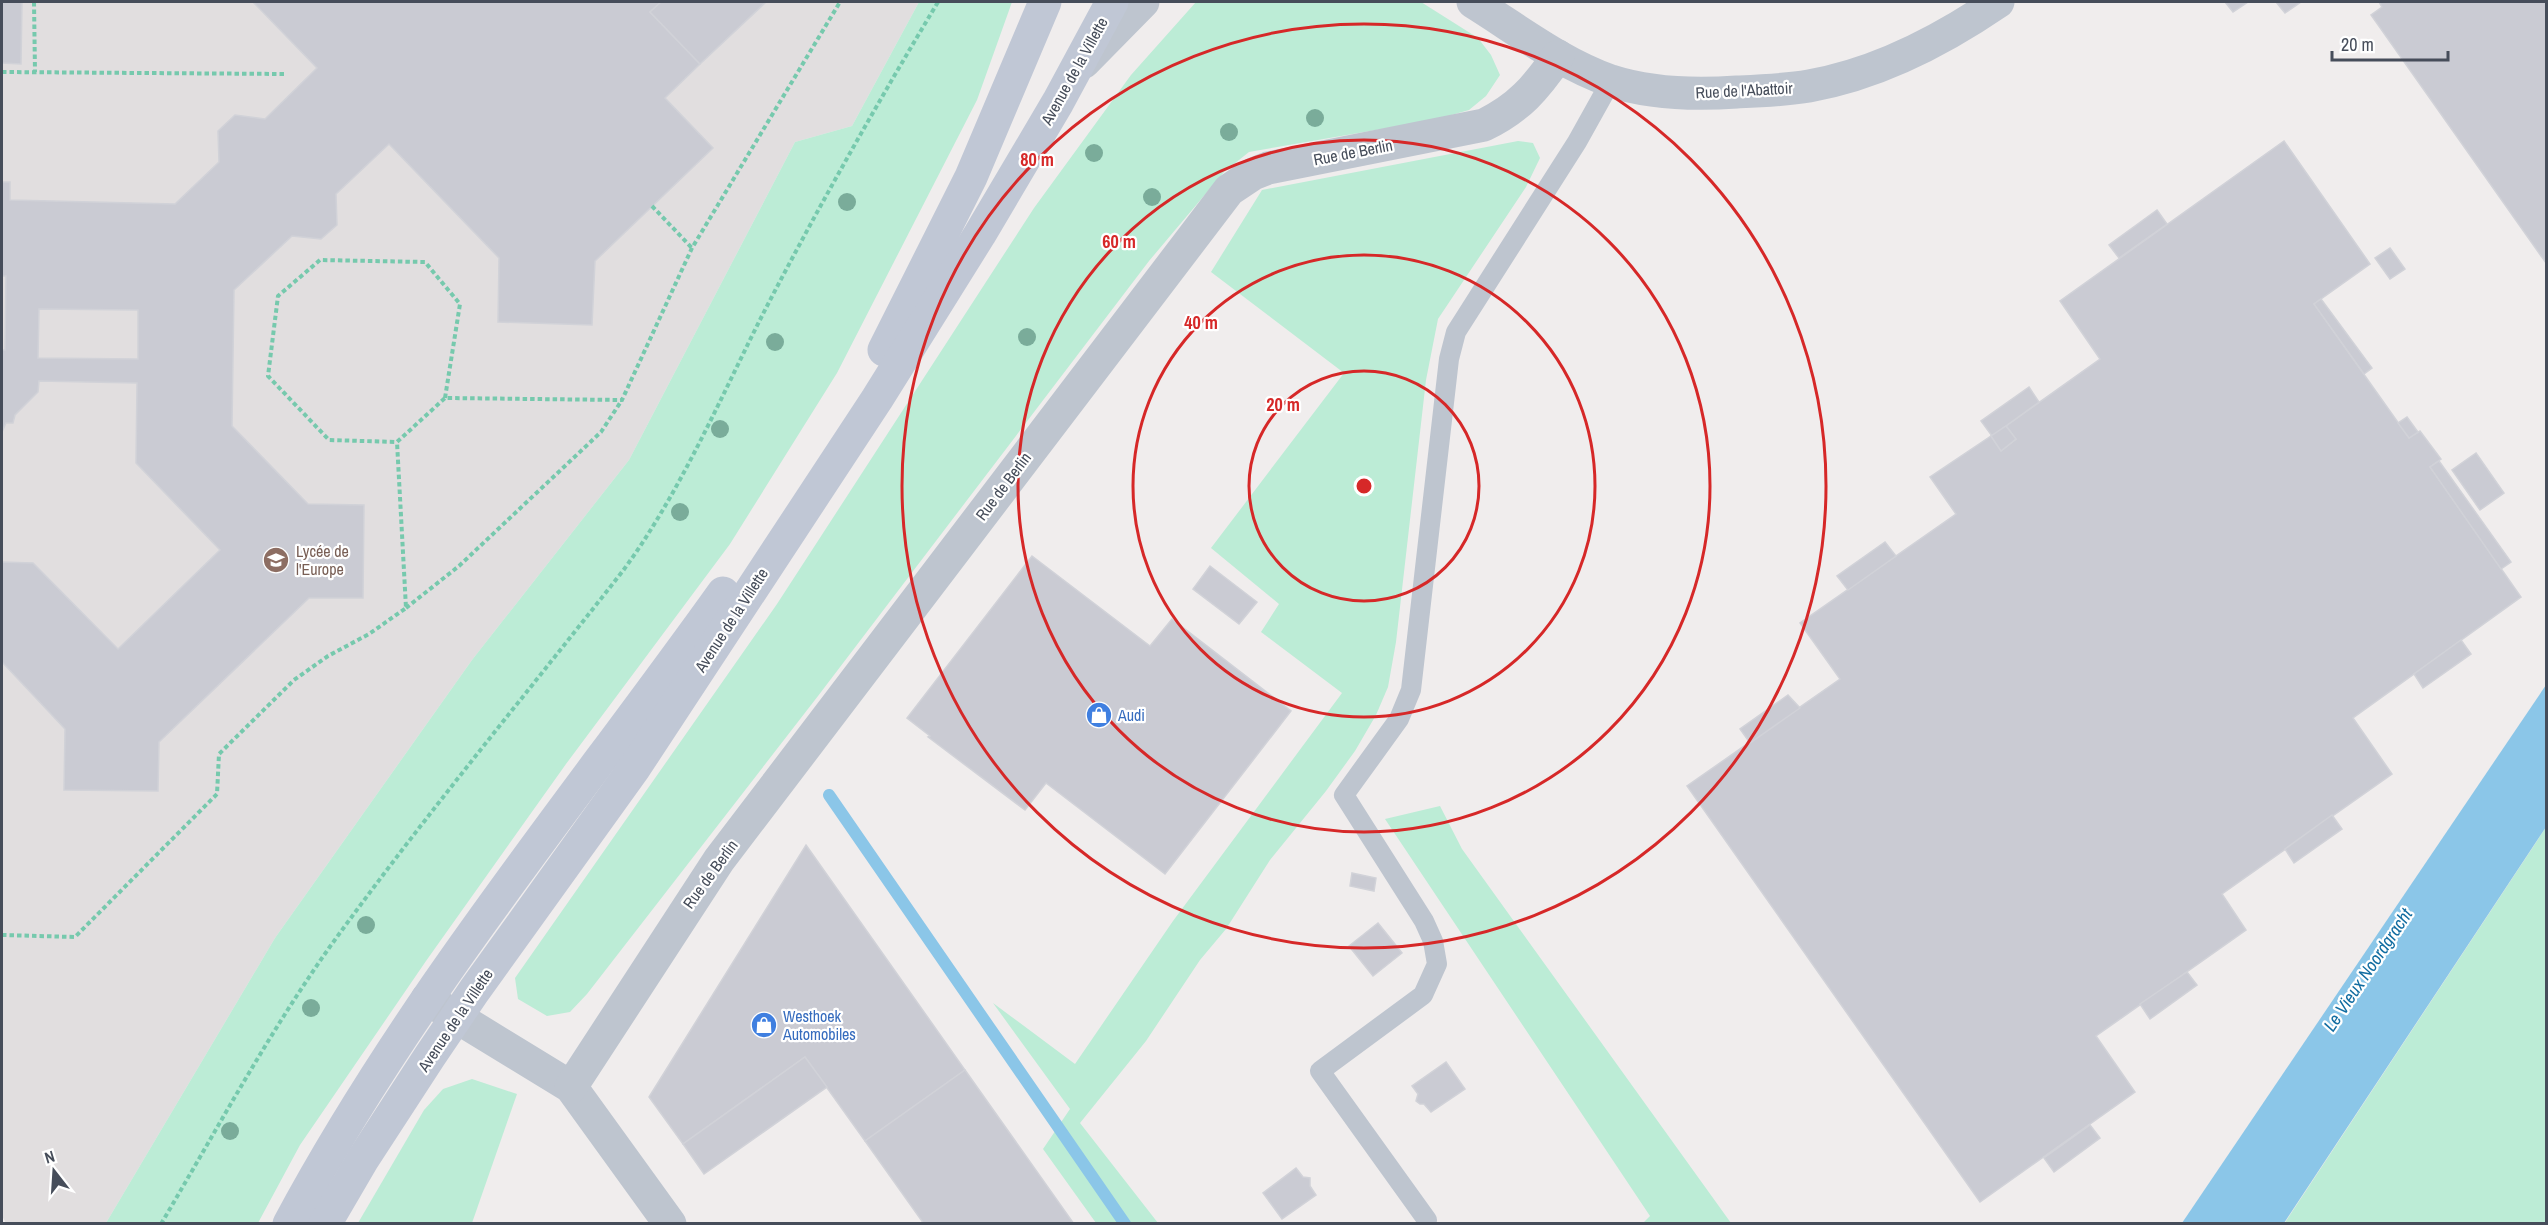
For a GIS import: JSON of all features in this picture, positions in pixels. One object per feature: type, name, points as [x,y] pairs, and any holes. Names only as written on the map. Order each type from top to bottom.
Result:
[{"type":"main road","name":"Avenue de la Villette","points":[[289,1224],[366,1091],[459,952],[757,546],[856,398],[900,322],[971,177],[1045,2]]},
{"type":"main road","name":"Avenue de la Villette","points":[[325,1224],[385,1124],[457,1016],[635,767],[844,449],[975,243],[1075,72],[1112,2]]},
{"type":"street","points":[[1075,72],[1143,2]]},
{"type":"street","name":"Rue de l'Abattoir","points":[[1481,5],[1558,56],[1611,81],[1681,93],[1728,93],[1807,87],[1856,74],[1901,58],[1957,29],[1998,2]]},
{"type":"street","name":"Rue de Berlin","points":[[571,1087],[719,860],[1229,190],[1253,174],[1268,168],[1484,125],[1515,107],[1540,81],[1558,56]]},
{"type":"street","points":[[427,999],[571,1087],[670,1224]]},
{"type":"lane","points":[[1427,1220],[1320,1071],[1424,995],[1437,963],[1433,941],[1424,921],[1344,795],[1399,719],[1411,690],[1449,359],[1456,332],[1577,142],[1611,81]]},
{"type":"path","points":[[34,2],[35,72]]},
{"type":"path","points":[[2,935],[75,937],[217,794],[219,753],[294,680],[328,656],[369,634],[459,566],[601,432],[622,400],[692,248],[840,2]]},
{"type":"path","points":[[161,1224],[278,1026],[329,949],[373,888],[615,581],[645,539],[670,498],[783,276],[885,92],[938,2]]},
{"type":"path","points":[[2,72],[285,74]]},
{"type":"path","points":[[652,206],[692,248]]},
{"type":"path","points":[[320,260],[425,262],[460,304],[445,398],[397,442],[329,440],[268,376],[278,296],[320,260]]},
{"type":"path","points":[[445,398],[622,400]]},
{"type":"path","points":[[397,442],[406,608]]},
{"type":"shaded area","name":"Lycée de l'Europe","points":[[2,2],[919,2],[852,126],[795,142],[629,460],[472,660],[275,938],[106,1223],[6,1223],[2,1216]]},
{"type":"green space","points":[[919,2],[1012,2],[977,100],[837,373],[730,544],[566,764],[426,961],[300,1145],[258,1223],[106,1223],[275,938],[472,660],[629,460],[795,142],[852,126]]},
{"type":"green space","points":[[1196,2],[1421,2],[1478,38],[1491,55],[1500,75],[1486,96],[1469,110],[1434,120],[1249,152],[1224,172],[1149,261],[818,696],[587,994],[570,1012],[547,1016],[518,999],[515,978],[777,604],[1034,208],[1131,75]]},
{"type":"green space","points":[[1518,141],[1533,143],[1540,158],[1526,187],[1438,319],[1426,380],[1396,642],[1388,687],[1376,715],[1355,751],[1270,860],[1226,929],[1200,960],[1146,1041],[1080,1123],[1158,1223],[1096,1223],[1043,1149],[1070,1109],[993,1003],[1075,1064],[1173,921],[1342,693],[1261,632],[1279,604],[1211,548],[1344,373],[1211,272],[1262,190]]},
{"type":"green space","points":[[1440,806],[1462,849],[1731,1223],[1643,1223],[1650,1216],[1385,819]]},
{"type":"green space","points":[[2546,827],[2546,1223],[2284,1224],[2535,844]]},
{"type":"green space","points":[[472,1079],[517,1094],[472,1223],[358,1223],[424,1110],[443,1089]]},
{"type":"water","name":"Le Vieux Noordgracht","points":[[2546,685],[2546,827],[2284,1223],[2182,1223]]},
{"type":"building","points":[[2,2],[22,2],[21,64],[2,63]]},
{"type":"building","points":[[253,2],[661,2],[650,12],[700,64],[665,98],[713,148],[595,261],[592,325],[498,322],[499,258],[389,144],[336,194],[337,225],[321,239],[292,236],[234,290],[232,426],[308,504],[364,505],[363,598],[309,598],[159,742],[158,791],[64,790],[65,729],[2,662],[2,562],[33,563],[118,649],[220,550],[136,463],[137,383],[39,381],[38,392],[15,415],[13,423],[6,423],[2,432],[2,350],[5,350],[6,276],[2,276],[2,182],[10,182],[10,200],[175,204],[219,162],[218,131],[235,115],[265,119],[317,68]],"holes":[[[39,309],[138,310],[138,359],[38,358]]]},
{"type":"building","points":[[661,2],[766,2],[700,64],[650,12]]},
{"type":"building","points":[[2225,2],[2248,2],[2233,12]]},
{"type":"building","points":[[2276,2],[2301,2],[2285,13]]},
{"type":"building","points":[[2379,2],[2546,2],[2546,263],[2371,15],[2382,7]]},
{"type":"building","points":[[2284,141],[2370,264],[2314,304],[2409,438],[2420,431],[2441,459],[2430,467],[2521,597],[2353,718],[2392,774],[2222,894],[2246,930],[2096,1036],[2135,1092],[1980,1202],[1687,786],[1840,679],[1800,623],[1956,514],[1930,477],[1991,436],[2001,451],[2016,439],[2006,426],[2100,359],[2060,301]]},
{"type":"building","points":[[2157,210],[2167,224],[2119,258],[2109,245]]},
{"type":"building","points":[[2390,248],[2405,269],[2390,279],[2375,258]]},
{"type":"building","points":[[2321,299],[2372,368],[2364,374],[2314,304]]},
{"type":"building","points":[[2029,387],[2039,402],[1992,436],[1981,421]]},
{"type":"building","points":[[2407,417],[2418,432],[2409,438],[2398,423]]},
{"type":"building","points":[[2006,426],[2016,439],[2001,451],[1991,436]]},
{"type":"building","points":[[2476,453],[2504,493],[2480,510],[2452,470]]},
{"type":"building","points":[[2439,461],[2511,562],[2501,569],[2430,467]]},
{"type":"building","points":[[1885,542],[1896,556],[1848,590],[1837,576]]},
{"type":"building","name":"Audi","points":[[1032,556],[1150,646],[1172,619],[1291,711],[1165,874],[1046,783],[1025,810],[928,737],[930,736],[907,718]]},
{"type":"building","points":[[1210,566],[1257,602],[1239,624],[1193,589]]},
{"type":"building","points":[[2461,640],[2471,654],[2423,688],[2414,674]]},
{"type":"building","points":[[1788,695],[1800,708],[1750,743],[1740,729]]},
{"type":"building","points":[[2332,815],[2342,829],[2294,863],[2285,849]]},
{"type":"building","points":[[806,845],[965,1070],[865,1141],[805,1057],[683,1144],[649,1097]]},
{"type":"building","points":[[1352,873],[1376,878],[1374,891],[1350,886]]},
{"type":"building","points":[[1378,923],[1402,953],[1373,976],[1349,946]]},
{"type":"building","points":[[2187,972],[2197,985],[2150,1019],[2140,1004]]},
{"type":"building","points":[[805,1057],[827,1087],[704,1174],[683,1144]]},
{"type":"building","points":[[1446,1062],[1465,1089],[1431,1112],[1424,1104],[1416,1101],[1418,1094],[1412,1086]]},
{"type":"building","points":[[965,1070],[1074,1224],[924,1224],[865,1141]]},
{"type":"building","points":[[2090,1125],[2100,1138],[2054,1172],[2044,1158]]},
{"type":"building","points":[[1296,1168],[1303,1177],[1310,1178],[1310,1186],[1316,1195],[1282,1219],[1263,1193]]},
{"type":"waterway","points":[[829,795],[1125,1224]]},
{"type":"place","name":"Lycée de l'Europe","points":[[276,560]]},
{"type":"place","name":"Audi","points":[[1099,715]]},
{"type":"place","name":"Westhoek Automobiles","points":[[764,1025]]}]
